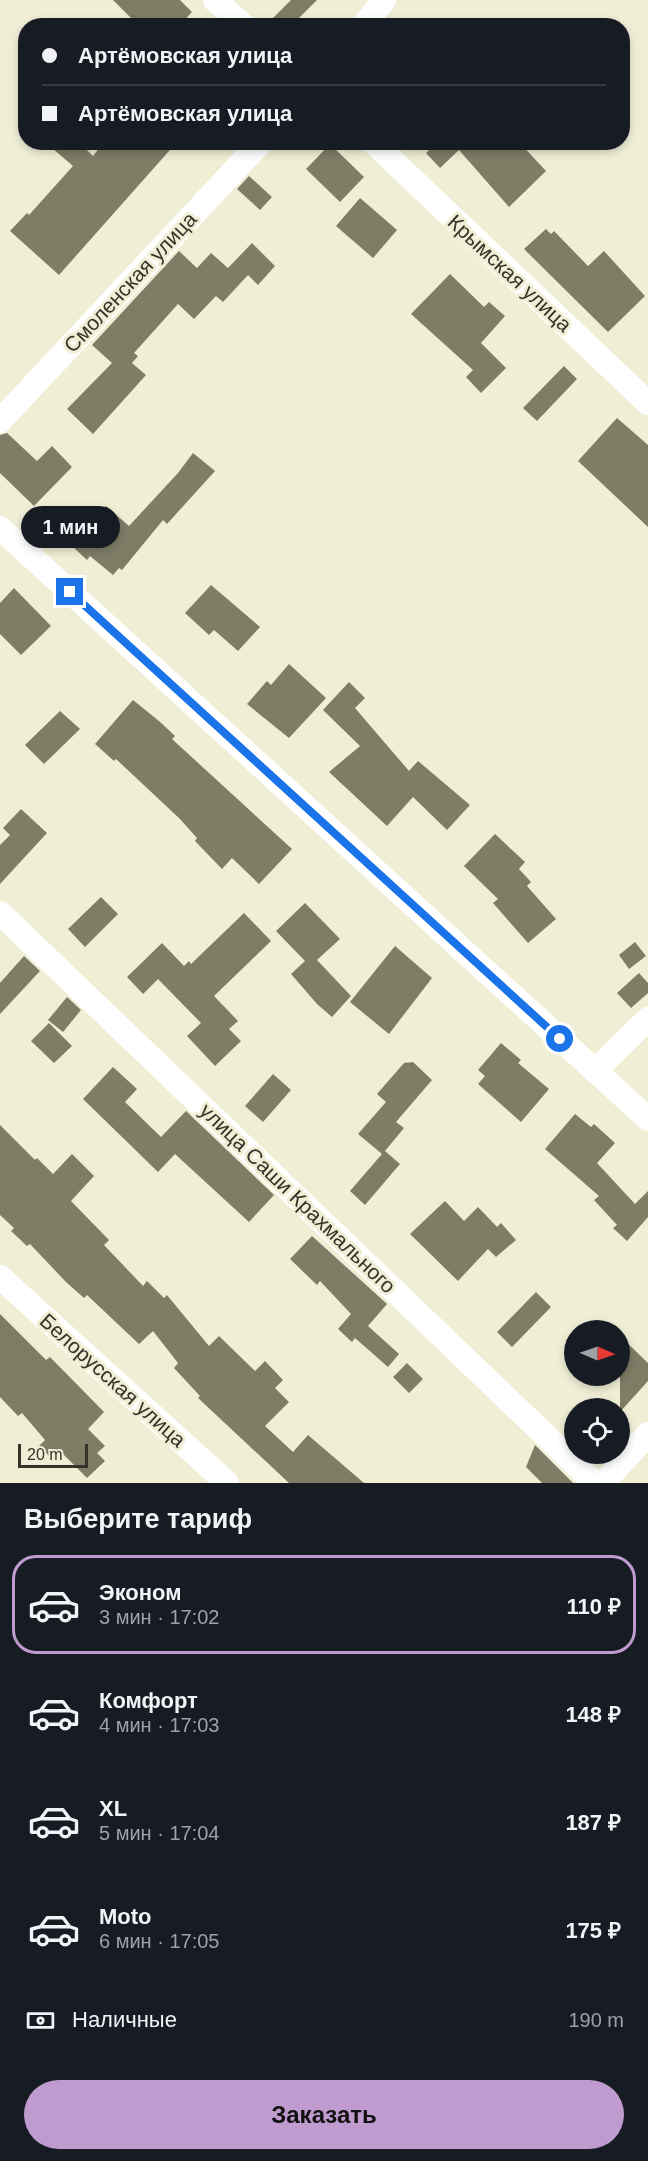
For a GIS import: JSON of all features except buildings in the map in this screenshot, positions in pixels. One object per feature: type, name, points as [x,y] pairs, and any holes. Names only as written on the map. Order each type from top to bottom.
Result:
[{"type":"street","points":[[215,0],[235,18]]},
{"type":"street","points":[[369,18],[384,0]]},
{"type":"street","name":"Смоленская улица","points":[[0,421],[254,150]]},
{"type":"street","name":"Крымская улица","points":[[381,150],[648,403]]},
{"type":"street","points":[[0,528],[648,1119]]},
{"type":"street","name":"улица Саши Крахмального","points":[[0,913],[595,1483]]},
{"type":"street","points":[[595,1071],[648,1019]]},
{"type":"street","name":"Белорусская улица","points":[[0,1277],[227,1483]]},
{"type":"street","points":[[603,1483],[648,1434]]},
{"type":"route","points":[[70,592],[560,1039]]}]
